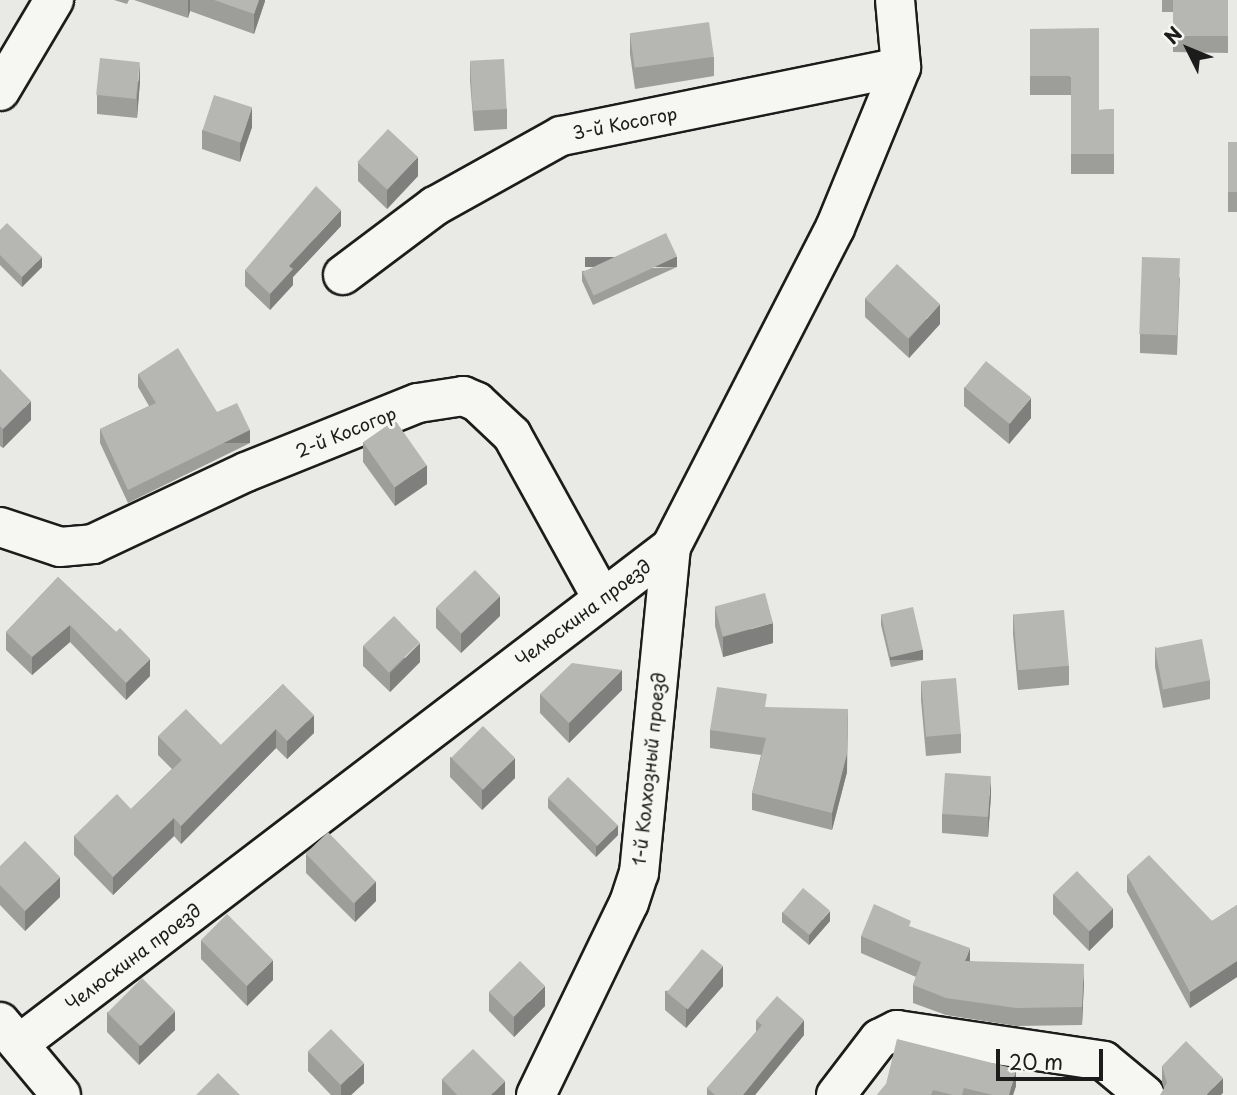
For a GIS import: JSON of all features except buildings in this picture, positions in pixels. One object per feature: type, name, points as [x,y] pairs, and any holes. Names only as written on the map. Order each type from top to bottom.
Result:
[{"type":"street","points":[[0,91],[54,0]]},
{"type":"street","name":"Челюскина проезд","points":[[10,1033],[671,547],[835,228],[901,67],[895,0]]},
{"type":"street","name":"3-й Косогор","points":[[344,275],[435,206],[561,136],[901,67]]},
{"type":"street","name":"2-й Косогор","points":[[0,527],[61,547],[93,544],[258,467],[418,403],[463,396],[477,402],[512,435],[602,598]]},
{"type":"street","name":"1-й Колхозный проезд","points":[[536,1095],[629,903],[639,873],[671,547]]},
{"type":"street","points":[[836,1095],[887,1033],[907,1030],[1104,1061],[1145,1095]]},
{"type":"street","points":[[10,1033],[56,1093]]}]
